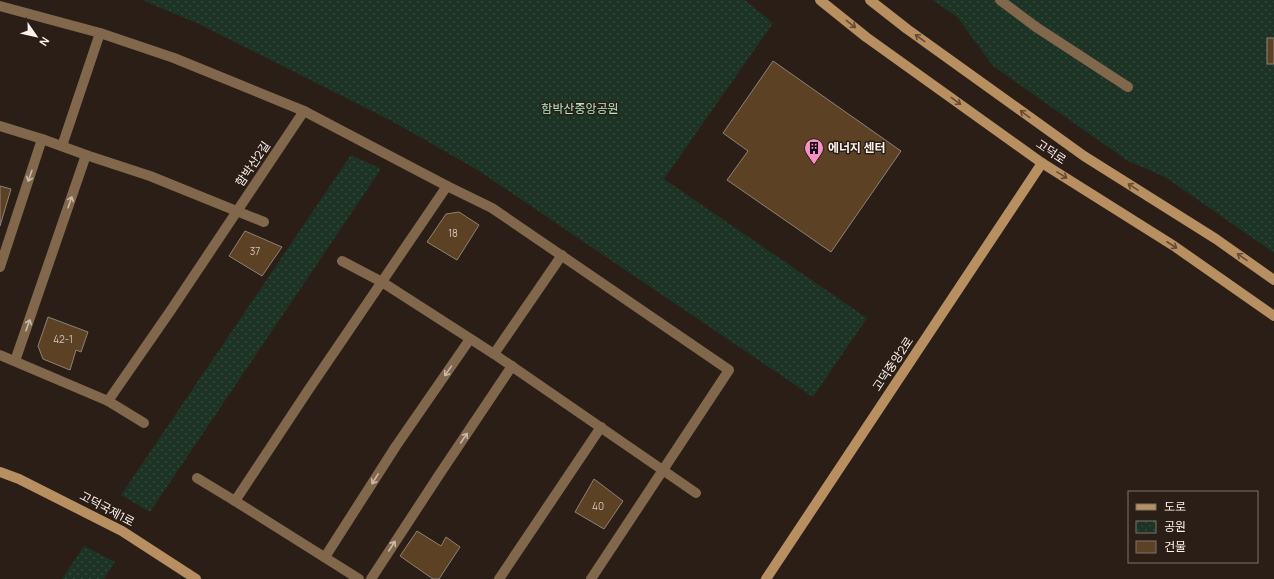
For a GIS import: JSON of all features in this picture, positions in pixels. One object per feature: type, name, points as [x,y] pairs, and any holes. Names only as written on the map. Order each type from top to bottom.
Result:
[{"type":"street","name":"고덕로","points":[[820,0],[866,37],[1042,163],[1174,246],[1274,316]]},
{"type":"street","name":"고덕로","points":[[870,0],[907,29],[1084,156],[1216,238],[1274,280]]},
{"type":"street","points":[[1000,0],[1036,27],[1128,87]]},
{"type":"street","points":[[0,6],[100,33],[174,58],[304,111],[492,208],[729,370],[591,579]]},
{"type":"street","points":[[62,146],[100,33]]},
{"type":"street","name":"함박산2길","points":[[108,401],[304,111]]},
{"type":"street","points":[[0,126],[150,176],[264,222]]},
{"type":"street","points":[[0,267],[42,139]]},
{"type":"street","points":[[15,361],[86,155]]},
{"type":"street","name":"고덕중앙2로","points":[[766,579],[1042,163]]},
{"type":"street","points":[[234,501],[447,186]]},
{"type":"street","points":[[494,354],[562,255]]},
{"type":"street","points":[[342,261],[382,282],[494,354],[696,493]]},
{"type":"street","points":[[325,557],[396,446],[470,339]]},
{"type":"street","points":[[0,355],[108,401],[144,423]]},
{"type":"street","points":[[371,579],[512,366]]},
{"type":"street","points":[[499,579],[601,427]]},
{"type":"street","name":"고덕국제1로","points":[[0,472],[19,479],[122,531],[196,579]]},
{"type":"street","points":[[198,478],[325,557],[343,575],[359,579]]},
{"type":"green space","name":"함박산중앙공원","points":[[142,0],[745,0],[773,23],[664,179],[867,318],[813,397],[479,171],[392,121],[197,23]]},
{"type":"green space","points":[[933,0],[1274,0],[1274,253],[1165,177],[1128,161],[993,66],[958,18]]},
{"type":"green space","points":[[351,155],[381,169],[150,512],[121,495]]},
{"type":"green space","points":[[84,546],[115,562],[104,579],[62,579]]},
{"type":"building","points":[[1267,38],[1274,38],[1274,64],[1267,64]]},
{"type":"building","name":"에너지 센터","points":[[773,61],[901,151],[831,252],[727,180],[748,151],[723,133]]},
{"type":"building","points":[[0,186],[11,189],[0,226]]},
{"type":"building","points":[[459,212],[479,225],[457,260],[427,242],[446,214]]},
{"type":"building","points":[[245,231],[282,247],[262,276],[229,256]]},
{"type":"building","points":[[48,317],[88,332],[81,352],[76,350],[70,370],[43,359],[38,346]]},
{"type":"building","points":[[594,479],[623,501],[604,529],[575,512]]},
{"type":"building","points":[[417,531],[441,546],[446,537],[460,547],[439,579],[433,579],[400,556]]},
{"type":"place","name":"에너지 센터","points":[[814,165]]}]
